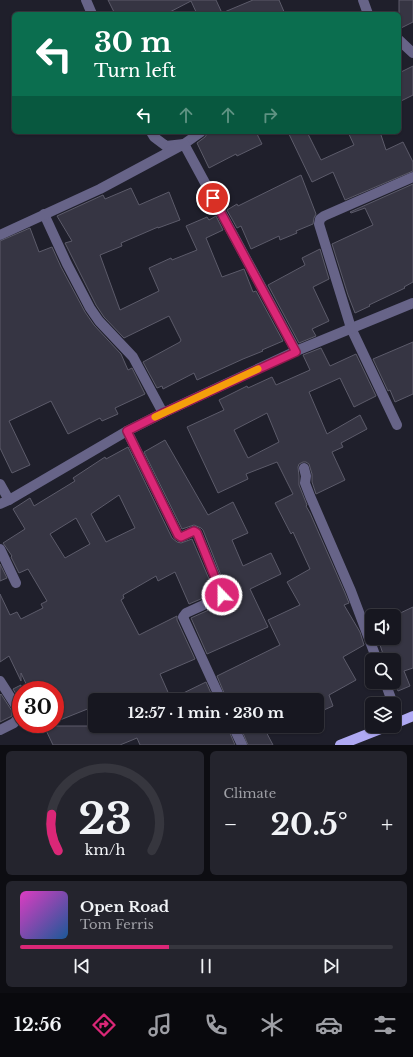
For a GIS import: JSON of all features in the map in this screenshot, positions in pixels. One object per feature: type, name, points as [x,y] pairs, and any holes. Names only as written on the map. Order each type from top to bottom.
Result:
[{"type":"main road","points":[[401,721],[413,716]]},
{"type":"main road","points":[[340,745],[370,733]]},
{"type":"street","points":[[86,0],[91,12]]},
{"type":"street","points":[[363,0],[367,12]]},
{"type":"street","points":[[401,42],[413,53]]},
{"type":"street","points":[[152,134],[166,146],[184,144]]},
{"type":"street","points":[[0,235],[100,189],[184,144],[198,134]]},
{"type":"street","points":[[184,144],[296,352]]},
{"type":"street","points":[[397,425],[351,328],[319,224],[320,219],[324,216],[413,177]]},
{"type":"street","points":[[44,214],[67,264],[90,308],[99,321],[133,357],[163,413]]},
{"type":"street","points":[[0,484],[5,502],[127,431],[163,413],[296,352],[413,303]]},
{"type":"street","points":[[127,431],[178,535],[181,537],[194,531],[197,533],[222,593],[221,598],[186,613],[183,617],[218,693]]},
{"type":"street","points":[[304,468],[306,476],[305,483],[351,590],[374,653]]},
{"type":"street","points":[[0,549],[16,583]]},
{"type":"street","points":[[0,681],[18,709],[18,718],[14,723],[0,730]]},
{"type":"street","points":[[236,733],[242,745]]},
{"type":"building","points":[[108,0],[216,0],[222,12],[196,12],[191,1],[170,12],[114,12]]},
{"type":"building","points":[[253,0],[279,0],[284,12],[224,12]]},
{"type":"building","points":[[399,0],[413,0],[413,22],[401,28],[401,12],[399,12]]},
{"type":"building","points":[[413,66],[413,95],[401,101],[401,72]]},
{"type":"building","points":[[207,134],[257,134],[262,144],[237,156],[236,154],[209,168],[197,143]]},
{"type":"building","points":[[289,134],[308,134],[321,160],[354,145],[349,134],[381,134],[386,150],[403,142],[413,162],[413,171],[345,200],[333,172],[312,182]]},
{"type":"building","points":[[301,175],[316,214],[313,224],[280,240],[279,236],[251,249],[241,226],[237,228],[227,210]]},
{"type":"building","points":[[413,184],[413,282],[404,287],[405,288],[355,313],[332,244],[373,225],[365,208],[351,213],[350,212]]},
{"type":"building","points":[[131,188],[139,205],[169,192],[180,220],[158,227],[121,243],[122,246],[100,255],[120,310],[159,291],[149,268],[171,258],[172,260],[197,250],[186,226],[207,217],[209,220],[216,216],[223,230],[206,238],[222,277],[244,269],[253,292],[256,291],[283,341],[197,380],[194,373],[163,389],[162,386],[157,388],[143,362],[180,342],[181,340],[169,316],[124,338],[104,317],[96,305],[65,243],[72,241],[57,216],[103,195],[105,199]]},
{"type":"building","points":[[30,228],[39,252],[52,247],[85,312],[94,325],[121,354],[128,370],[132,368],[145,394],[115,408],[118,414],[102,421],[100,418],[68,434],[51,401],[9,421],[30,465],[12,473],[0,448],[0,241]]},
{"type":"building","points":[[320,249],[329,279],[313,287],[329,321],[312,329],[316,336],[299,343],[268,285],[305,265],[302,258]]},
{"type":"building","points":[[413,342],[413,394],[395,402],[390,390],[388,391],[373,359]]},
{"type":"building","points":[[321,348],[330,366],[356,354],[376,396],[354,407],[340,378],[309,392],[327,434],[360,415],[367,429],[341,443],[343,447],[332,452],[345,480],[316,494],[309,464],[303,462],[299,464],[298,467],[299,485],[307,505],[306,506],[349,603],[344,605],[360,632],[364,645],[343,657],[356,680],[329,695],[333,706],[324,710],[324,693],[224,693],[217,676],[280,645],[268,620],[300,605],[287,582],[310,569],[293,532],[291,534],[275,503],[293,494],[277,462],[246,474],[248,479],[218,493],[187,427],[224,410],[219,400],[247,386],[248,388],[272,377],[276,385],[310,370],[303,355]],"holes":[[[267,413],[279,442],[248,458],[234,430]]]},
{"type":"building","points":[[165,440],[208,515],[233,502],[248,533],[232,540],[243,566],[271,553],[281,574],[250,589],[268,627],[207,654],[191,618],[224,603],[228,599],[228,593],[203,530],[194,525],[182,529],[144,452]]},
{"type":"building","points":[[128,447],[172,538],[181,543],[192,539],[215,593],[189,604],[175,572],[158,581],[156,576],[123,595],[124,598],[121,600],[139,635],[177,616],[177,620],[195,659],[160,674],[168,693],[88,693],[88,709],[64,718],[64,681],[25,681],[21,673],[21,681],[9,656],[0,662],[0,594],[10,615],[17,612],[21,619],[43,608],[41,604],[47,601],[28,569],[19,573],[11,557],[12,556],[3,543],[25,529],[13,509],[30,498],[34,506],[75,481],[73,478],[105,457],[106,459]],"holes":[[[119,495],[135,528],[106,542],[91,514]],[[76,518],[90,544],[65,558],[50,534]]]},
{"type":"building","points":[[0,564],[7,578],[0,581]]},
{"type":"building","points":[[413,607],[413,668],[404,671],[410,686],[398,691],[397,689],[401,689],[401,653],[383,653],[380,645],[401,645],[401,613]]},
{"type":"building","points":[[206,682],[211,693],[183,693]]},
{"type":"building","points":[[1,694],[12,711],[12,716],[0,722]]},
{"type":"building","points":[[64,726],[88,726],[88,733],[230,733],[235,745],[140,745],[137,738],[120,745],[53,745],[47,733],[64,733]]},
{"type":"building","points":[[243,733],[267,733],[273,745],[248,745]]},
{"type":"slow traffic","points":[[155,417],[258,369]]},
{"type":"route","points":[[213,198],[296,352],[127,431],[178,535],[181,537],[194,531],[197,533],[222,595]]}]
